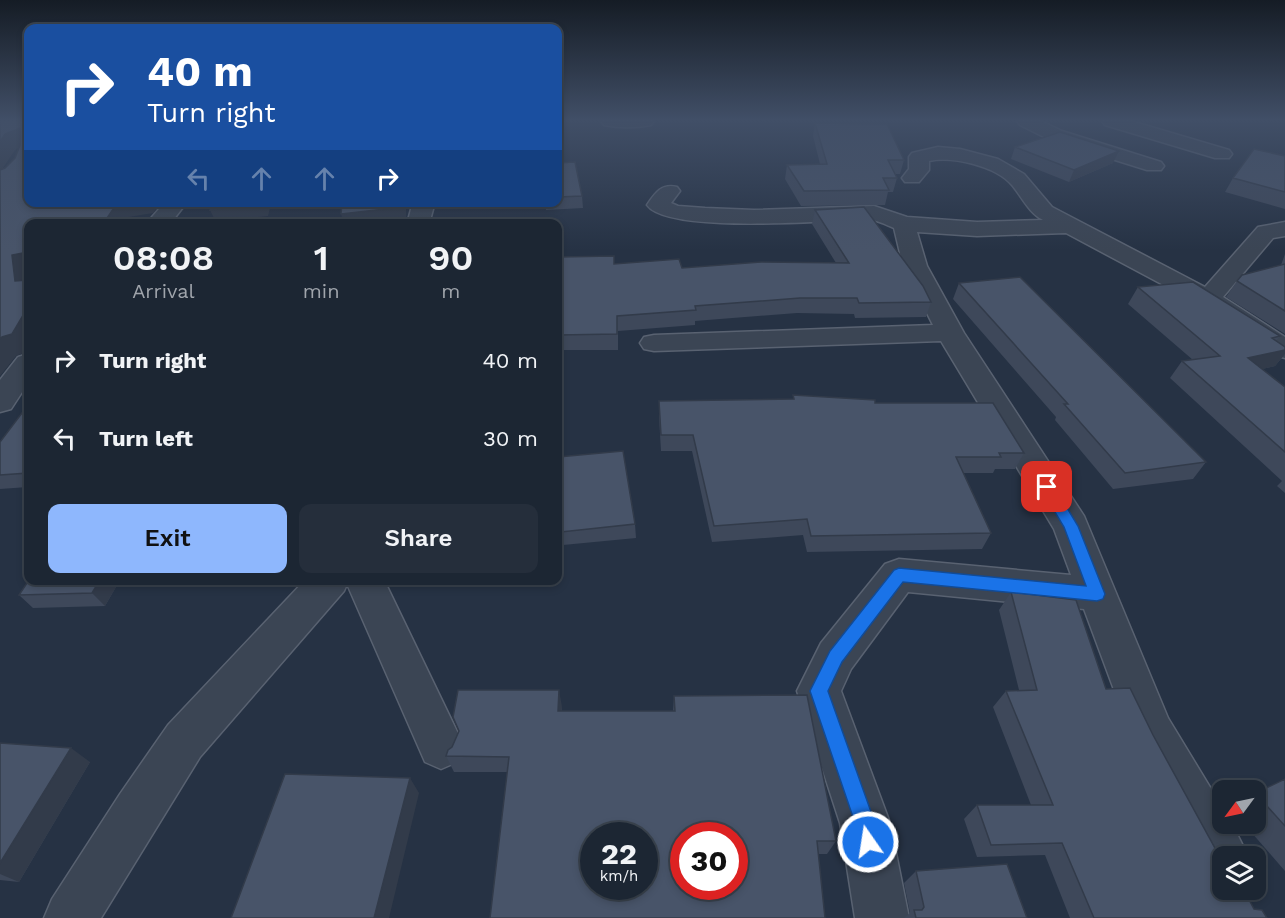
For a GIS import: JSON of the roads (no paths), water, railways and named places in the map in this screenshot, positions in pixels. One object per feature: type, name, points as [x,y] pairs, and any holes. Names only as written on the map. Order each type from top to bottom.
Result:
[{"type":"street","points":[[912,178],[919,170],[919,164]]},
{"type":"street","points":[[992,164],[1017,178],[1044,212],[1208,299],[1285,349]]},
{"type":"street","points":[[1147,164],[1154,166]]},
{"type":"street","points":[[670,191],[658,205],[674,212],[754,217],[874,213],[904,224],[977,229],[1072,226]]},
{"type":"street","points":[[162,219],[172,207]]},
{"type":"street","points":[[904,224],[915,266],[950,333],[1071,526],[1152,733],[1217,846]]},
{"type":"street","points":[[1208,299],[1266,232],[1285,229]]},
{"type":"street","points":[[654,344],[950,333]]},
{"type":"street","points":[[0,402],[24,369]]},
{"type":"street","points":[[882,918],[865,823],[819,691],[836,656],[899,575],[1097,594]]},
{"type":"street","points":[[71,918],[137,811],[184,741],[325,585]]},
{"type":"street","points":[[367,585],[441,746]]}]
